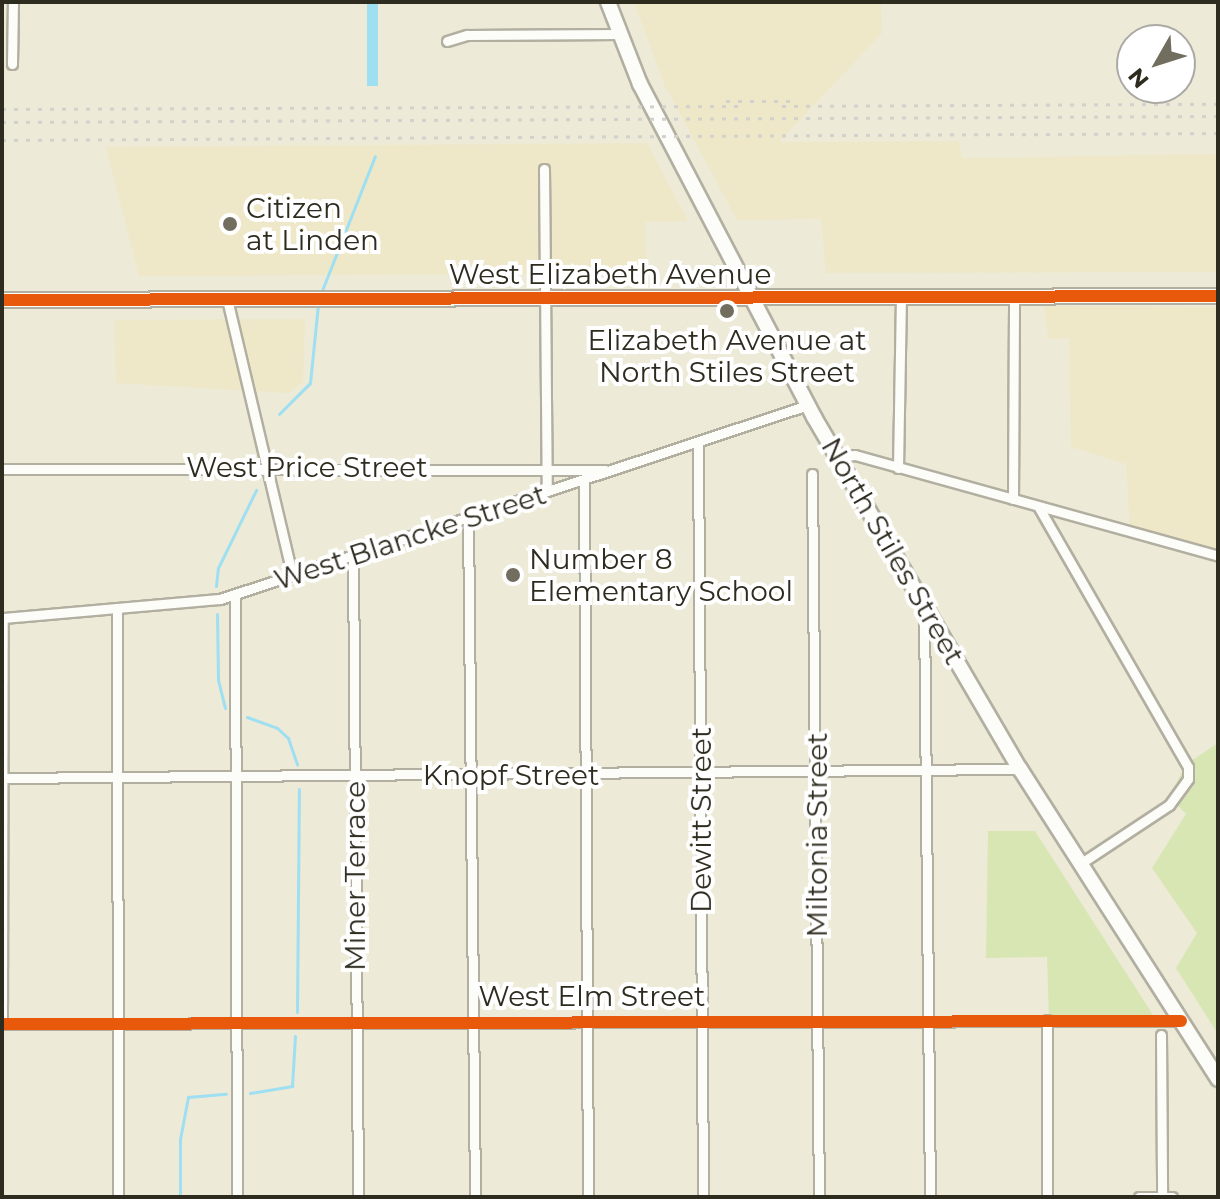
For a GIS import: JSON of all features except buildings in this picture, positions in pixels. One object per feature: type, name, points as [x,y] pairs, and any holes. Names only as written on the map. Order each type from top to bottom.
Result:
[{"type":"main road","name":"North Stiles Street","points":[[608,2],[634,73],[808,405],[1020,769],[1218,1079]]},
{"type":"main road","name":"West Elizabeth Avenue","points":[[2,300],[183,292],[227,299],[1218,296]]},
{"type":"street","points":[[12,64],[13,2]]},
{"type":"street","points":[[447,41],[467,35],[619,34]]},
{"type":"street","points":[[544,169],[547,491]]},
{"type":"street","points":[[898,468],[901,297]]},
{"type":"street","points":[[1013,499],[1014,297]]},
{"type":"street","points":[[227,299],[292,575]]},
{"type":"street","name":"West Blancke Street","points":[[3,618],[235,595],[808,405]]},
{"type":"street","name":"Dewitt Street","points":[[698,442],[703,1197]]},
{"type":"street","points":[[838,457],[855,455],[1218,556]]},
{"type":"street","name":"West Price Street","points":[[2,469],[546,467],[612,470]]},
{"type":"street","name":"Miltonia Street","points":[[812,474],[819,1197]]},
{"type":"street","points":[[584,480],[582,775],[588,1197]]},
{"type":"street","points":[[1038,506],[1188,767],[1188,779],[1169,805],[1080,864]]},
{"type":"street","points":[[468,517],[475,1197]]},
{"type":"street","name":"Miner Terrace","points":[[353,555],[358,1197]]},
{"type":"street","points":[[235,595],[237,1197]]},
{"type":"street","points":[[924,604],[930,1197]]},
{"type":"street","points":[[117,608],[121,777],[118,1197]]},
{"type":"street","points":[[2,1024],[3,618]]},
{"type":"street","name":"Knopf Street","points":[[3,778],[817,774],[1020,769]]},
{"type":"street","name":"West Elm Street","points":[[2,1024],[473,1020],[1181,1021]]},
{"type":"street","points":[[1047,1020],[1047,1197]]},
{"type":"street","points":[[1161,1035],[1162,1197]]},
{"type":"street","points":[[1139,1197],[1172,1197]]},
{"type":"shaded area","points":[[634,2],[881,2],[882,33],[779,142],[959,141],[962,158],[1218,154],[1218,272],[826,273],[821,219],[737,220],[664,84]]},
{"type":"shaded area","points":[[647,143],[688,221],[645,222],[647,274],[139,276],[106,147]]},
{"type":"shaded area","points":[[1044,306],[1218,307],[1218,554],[1130,529],[1126,464],[1071,447],[1069,338],[1048,339]]},
{"type":"shaded area","points":[[305,319],[303,382],[288,393],[116,383],[114,320]]},
{"type":"green space","points":[[1218,743],[1218,1034],[1176,968],[1197,933],[1152,868],[1186,814],[1170,797],[1185,765]]},
{"type":"green space","points":[[988,831],[1035,831],[1153,1015],[1049,1017],[1047,957],[986,958]]},
{"type":"water","points":[[367,2],[378,2],[378,86],[367,86]]},
{"type":"waterway","points":[[321,293],[375,156]]},
{"type":"waterway","points":[[279,414],[310,383],[318,304]]},
{"type":"waterway","points":[[216,586],[218,568],[256,490]]},
{"type":"waterway","points":[[217,614],[218,680],[225,708]]},
{"type":"waterway","points":[[247,717],[277,728],[288,738],[297,764]]},
{"type":"waterway","points":[[297,1012],[299,789]]},
{"type":"waterway","points":[[250,1093],[292,1086],[295,1036]]},
{"type":"waterway","points":[[180,1194],[180,1139],[188,1097],[226,1094]]},
{"type":"railway","points":[[726,101],[794,101]]},
{"type":"railway","points":[[782,106],[1218,104]]},
{"type":"railway","points":[[2,109],[738,106]]},
{"type":"railway","points":[[2,122],[1218,116]]},
{"type":"railway","points":[[2,140],[1218,133]]},
{"type":"cycle path","points":[[2,300],[1218,296]]},
{"type":"cycle path","points":[[2,1024],[1181,1021]]},
{"type":"place","name":"Citizen at Linden","points":[[230,224]]},
{"type":"place","name":"Elizabeth Avenue at North Stiles Street","points":[[727,311]]},
{"type":"place","name":"Number 8 Elementary School","points":[[513,575]]}]
